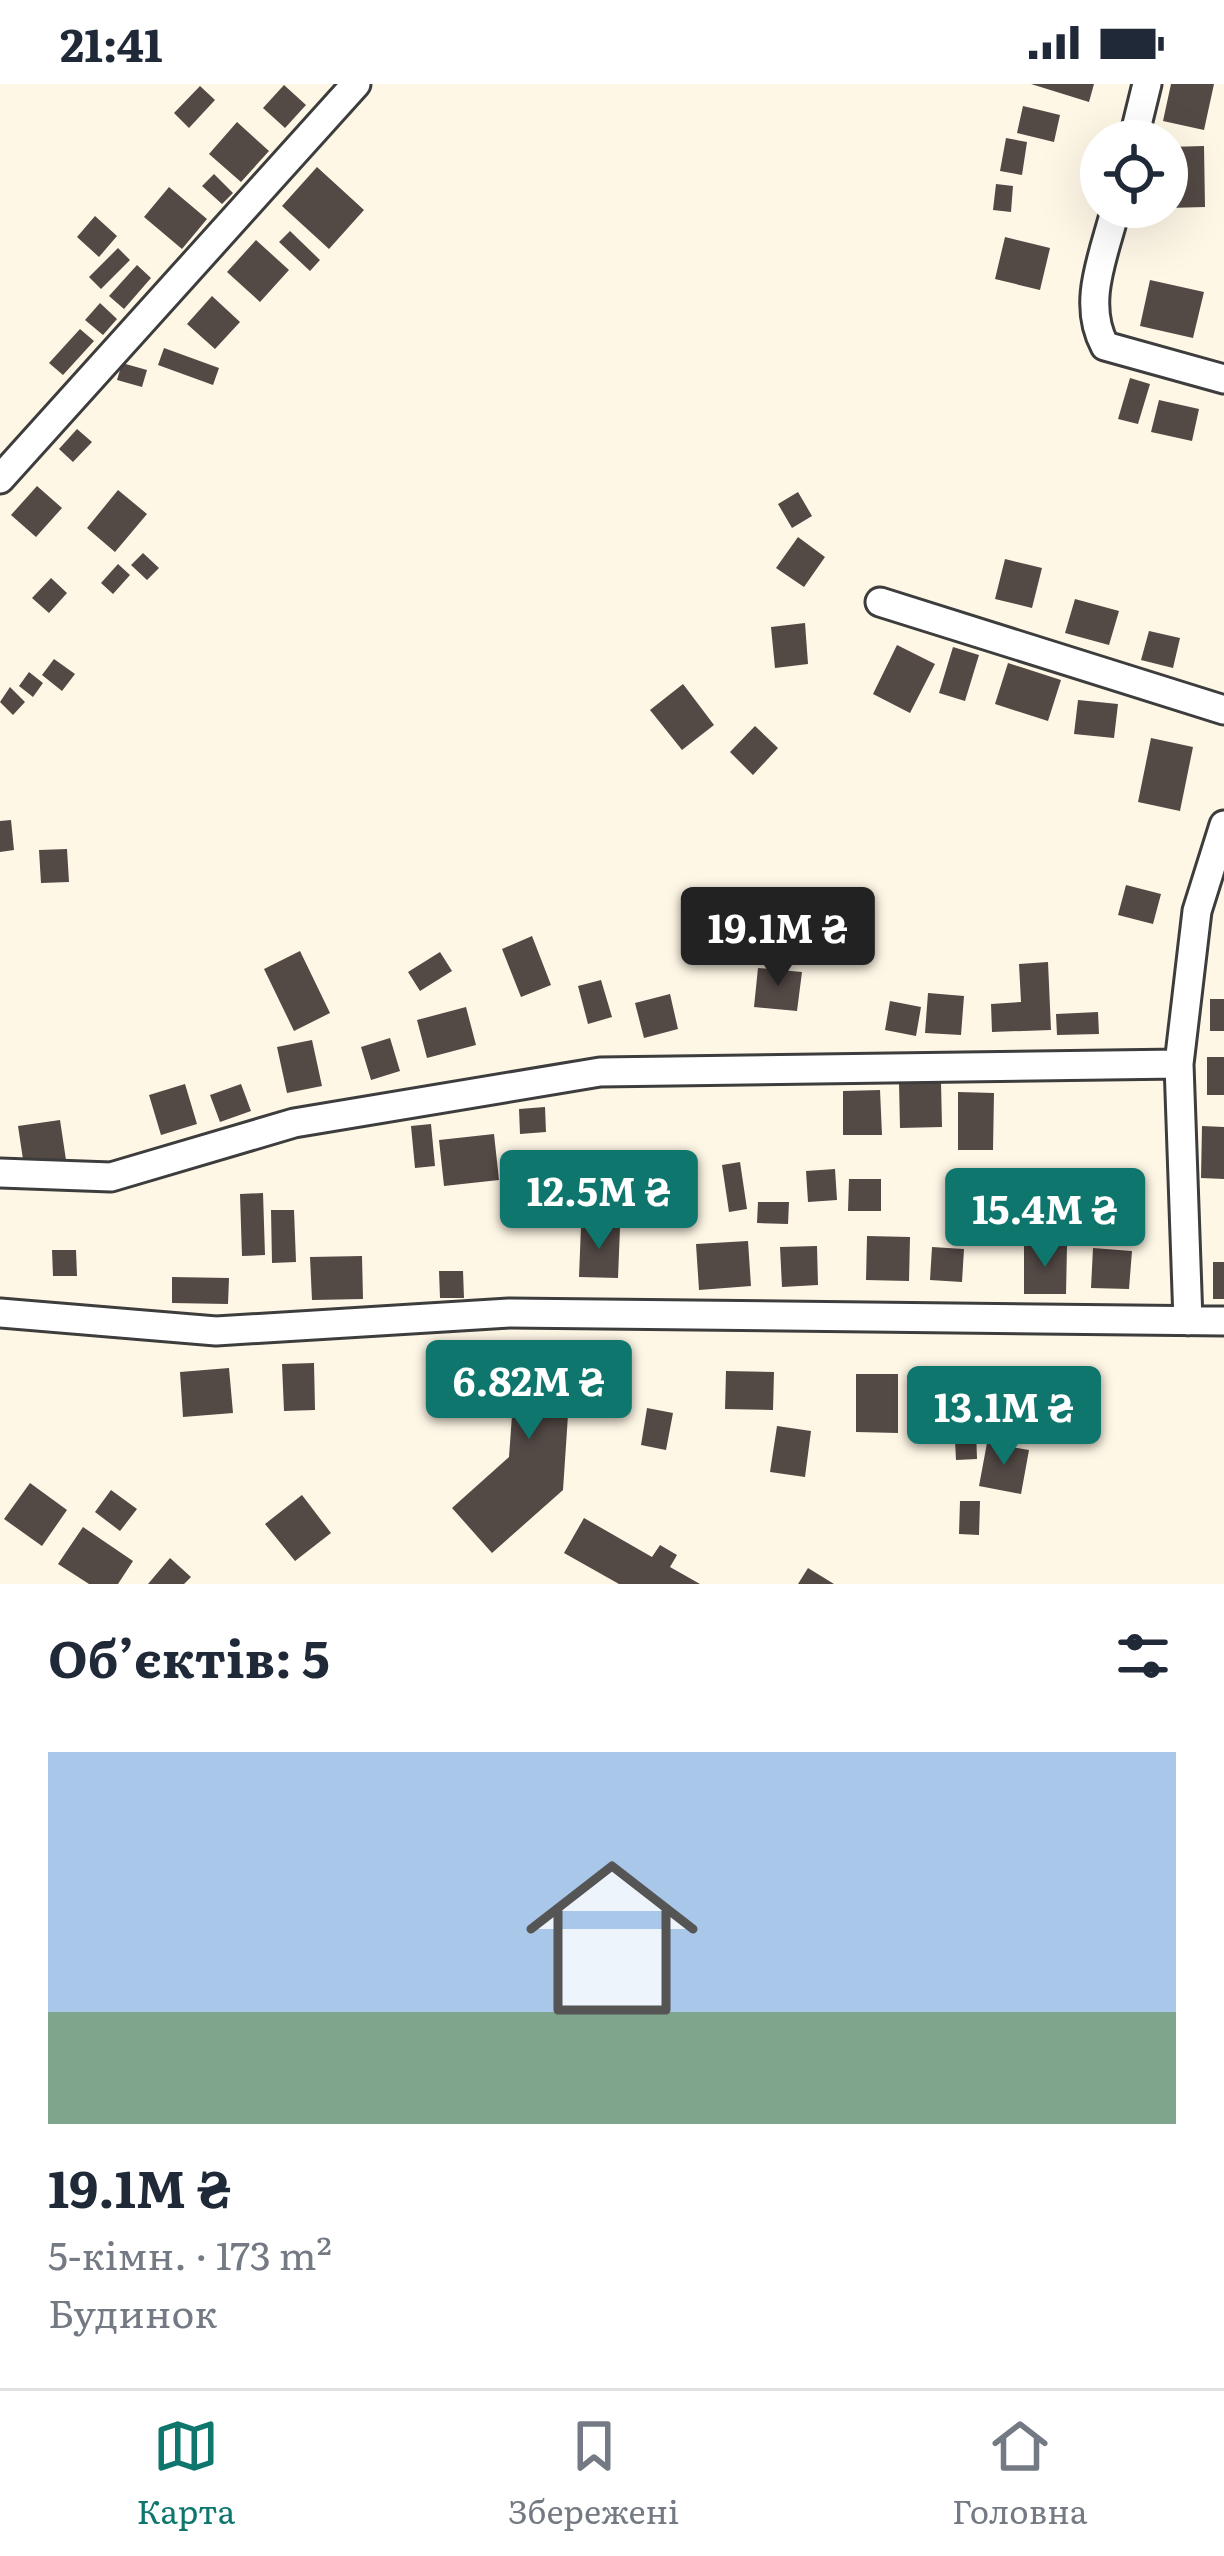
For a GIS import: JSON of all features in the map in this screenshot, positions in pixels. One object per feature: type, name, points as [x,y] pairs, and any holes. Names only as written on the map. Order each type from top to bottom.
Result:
[{"type":"street","points":[[0,478],[356,84]]},
{"type":"street","points":[[1139,120],[1148,84]]},
{"type":"street","points":[[1111,228],[1092,302],[1093,324],[1105,346],[1224,379]]},
{"type":"street","points":[[880,602],[1224,710]]},
{"type":"street","points":[[1188,1321],[1179,1064],[1197,911],[1224,825]]},
{"type":"street","points":[[0,1173],[111,1177],[295,1123],[600,1072],[1179,1064]]},
{"type":"street","points":[[0,1313],[217,1331],[509,1312],[1224,1321]]},
{"type":"building","points":[[1031,84],[1094,84],[1089,102]]},
{"type":"building","points":[[1171,84],[1214,84],[1204,130],[1188,126],[1188,120],[1163,120]]},
{"type":"building","points":[[284,85],[306,105],[285,128],[263,108]]},
{"type":"building","points":[[200,86],[215,100],[189,128],[174,113]]},
{"type":"building","points":[[1023,106],[1060,115],[1054,142],[1017,133]]},
{"type":"building","points":[[237,122],[269,151],[241,182],[209,154]]},
{"type":"building","points":[[1006,138],[1027,142],[1022,175],[1000,171]]},
{"type":"building","points":[[1188,146],[1204,146],[1205,207],[1188,207]]},
{"type":"building","points":[[317,167],[364,210],[329,249],[282,206]]},
{"type":"building","points":[[214,174],[233,193],[222,204],[202,186]]},
{"type":"building","points":[[996,184],[1013,186],[1011,212],[993,210]]},
{"type":"building","points":[[169,187],[207,219],[182,249],[144,217]]},
{"type":"building","points":[[95,216],[117,236],[99,257],[77,237]]},
{"type":"building","points":[[290,231],[320,260],[310,271],[279,242]]},
{"type":"building","points":[[1005,237],[1050,248],[1040,290],[995,279]]},
{"type":"building","points":[[256,240],[289,270],[260,302],[227,272]]},
{"type":"building","points":[[118,248],[130,260],[101,289],[89,277]]},
{"type":"building","points":[[137,265],[151,278],[124,309],[109,296]]},
{"type":"building","points":[[1150,280],[1204,292],[1193,338],[1140,326]]},
{"type":"building","points":[[212,296],[240,322],[215,349],[187,324]]},
{"type":"building","points":[[100,303],[117,319],[103,335],[85,320]]},
{"type":"building","points":[[80,329],[94,341],[63,375],[49,363]]},
{"type":"building","points":[[164,348],[219,368],[213,385],[158,365]]},
{"type":"building","points":[[122,363],[147,370],[142,387],[117,380]]},
{"type":"building","points":[[1130,378],[1150,384],[1138,424],[1118,419]]},
{"type":"building","points":[[1159,400],[1199,409],[1192,441],[1151,432]]},
{"type":"building","points":[[77,429],[92,442],[73,462],[59,449]]},
{"type":"building","points":[[37,486],[62,508],[36,537],[11,515]]},
{"type":"building","points":[[118,490],[147,514],[115,552],[87,528]]},
{"type":"building","points":[[798,492],[812,516],[792,528],[778,504]]},
{"type":"building","points":[[798,537],[825,557],[804,587],[776,568]]},
{"type":"building","points":[[143,553],[159,568],[147,580],[131,565]]},
{"type":"building","points":[[1005,559],[1042,568],[1032,608],[995,599]]},
{"type":"building","points":[[118,564],[130,575],[113,594],[101,583]]},
{"type":"building","points":[[51,578],[67,593],[49,613],[32,598]]},
{"type":"building","points":[[1075,599],[1119,611],[1109,645],[1065,633]]},
{"type":"building","points":[[805,623],[808,664],[775,668],[771,627]]},
{"type":"building","points":[[1149,631],[1180,638],[1173,668],[1141,660]]},
{"type":"building","points":[[897,645],[935,664],[910,713],[873,694]]},
{"type":"building","points":[[953,647],[979,655],[965,701],[939,693]]},
{"type":"building","points":[[54,659],[75,674],[62,691],[42,675]]},
{"type":"building","points":[[1008,663],[1061,680],[1048,721],[995,704]]},
{"type":"building","points":[[29,672],[43,683],[33,697],[19,686]]},
{"type":"building","points":[[683,684],[714,725],[682,750],[650,710]]},
{"type":"building","points":[[10,687],[25,702],[13,715],[0,702]]},
{"type":"building","points":[[1078,700],[1118,704],[1114,738],[1074,734]]},
{"type":"building","points":[[755,726],[778,748],[753,775],[730,752]]},
{"type":"building","points":[[1151,738],[1193,747],[1180,811],[1138,802]]},
{"type":"building","points":[[11,820],[14,850],[0,852],[0,821]]},
{"type":"building","points":[[67,849],[69,882],[41,883],[39,850]]},
{"type":"building","points":[[1126,885],[1161,894],[1153,924],[1118,915]]},
{"type":"building","points":[[765,902],[808,907],[805,936],[761,931]]},
{"type":"building","points":[[532,936],[551,985],[521,997],[502,949]]},
{"type":"building","points":[[300,951],[330,1013],[294,1031],[264,969]]},
{"type":"building","points":[[440,952],[452,971],[420,991],[408,972]]},
{"type":"building","points":[[1048,962],[1051,1030],[992,1032],[991,1004],[1021,1002],[1019,964]]},
{"type":"building","points":[[758,968],[802,972],[797,1011],[754,1007]]},
{"type":"building","points":[[601,980],[612,1017],[588,1024],[578,986]]},
{"type":"building","points":[[928,993],[964,996],[961,1035],[925,1033]]},
{"type":"building","points":[[670,994],[678,1029],[644,1038],[635,1003]]},
{"type":"building","points":[[1210,999],[1224,999],[1224,1031],[1210,1031]]},
{"type":"building","points":[[890,1001],[921,1007],[916,1036],[885,1030]]},
{"type":"building","points":[[466,1007],[476,1045],[427,1058],[417,1020]]},
{"type":"building","points":[[1098,1012],[1099,1034],[1057,1035],[1056,1014]]},
{"type":"building","points":[[390,1038],[400,1071],[371,1080],[361,1047]]},
{"type":"building","points":[[312,1040],[322,1086],[287,1093],[277,1047]]},
{"type":"building","points":[[1207,1057],[1224,1057],[1224,1095],[1207,1095]]},
{"type":"building","points":[[941,1082],[942,1127],[900,1128],[899,1083]]},
{"type":"building","points":[[185,1084],[197,1124],[161,1135],[149,1095]]},
{"type":"building","points":[[241,1084],[251,1111],[220,1122],[210,1095]]},
{"type":"building","points":[[880,1090],[882,1135],[843,1135],[843,1091]]},
{"type":"building","points":[[958,1092],[994,1093],[993,1150],[958,1150]]},
{"type":"building","points":[[545,1107],[546,1132],[520,1134],[519,1109]]},
{"type":"building","points":[[60,1120],[66,1160],[24,1166],[18,1126]]},
{"type":"building","points":[[431,1124],[435,1166],[415,1168],[411,1126]]},
{"type":"building","points":[[1202,1126],[1224,1127],[1224,1179],[1201,1178]]},
{"type":"building","points":[[494,1134],[499,1180],[444,1186],[439,1140]]},
{"type":"building","points":[[740,1162],[747,1209],[729,1212],[722,1165]]},
{"type":"building","points":[[835,1169],[837,1200],[808,1202],[806,1171]]},
{"type":"building","points":[[849,1179],[881,1179],[881,1211],[848,1211]]},
{"type":"building","points":[[1082,1185],[1105,1186],[1103,1221],[1081,1220]]},
{"type":"building","points":[[263,1193],[265,1255],[242,1256],[240,1194]]},
{"type":"building","points":[[758,1202],[789,1202],[788,1224],[757,1223]]},
{"type":"building","points":[[271,1210],[294,1210],[296,1262],[272,1263]]},
{"type":"building","points":[[581,1226],[620,1228],[618,1278],[579,1277]]},
{"type":"building","points":[[867,1236],[910,1237],[909,1281],[866,1280]]},
{"type":"building","points":[[748,1241],[751,1286],[699,1290],[696,1244]]},
{"type":"building","points":[[1024,1245],[1067,1246],[1066,1294],[1024,1294]]},
{"type":"building","points":[[817,1246],[818,1285],[782,1287],[780,1247]]},
{"type":"building","points":[[932,1247],[964,1249],[962,1282],[930,1280]]},
{"type":"building","points":[[1093,1248],[1132,1251],[1129,1289],[1091,1288]]},
{"type":"building","points":[[52,1250],[76,1250],[77,1276],[53,1276]]},
{"type":"building","points":[[362,1256],[363,1299],[312,1300],[310,1257]]},
{"type":"building","points":[[1213,1262],[1224,1262],[1224,1299],[1213,1299]]},
{"type":"building","points":[[439,1271],[463,1271],[464,1298],[440,1298]]},
{"type":"building","points":[[172,1277],[229,1278],[228,1304],[172,1303]]},
{"type":"building","points":[[447,1357],[469,1358],[468,1401],[446,1400]]},
{"type":"building","points":[[314,1363],[315,1410],[284,1411],[282,1364]]},
{"type":"building","points":[[476,1366],[609,1367],[608,1415],[568,1415],[563,1490],[492,1553],[452,1508],[509,1457],[512,1415],[476,1415]]},
{"type":"building","points":[[229,1368],[233,1413],[183,1417],[180,1372]]},
{"type":"building","points":[[726,1371],[774,1372],[773,1410],[725,1409]]},
{"type":"building","points":[[856,1374],[898,1374],[898,1433],[856,1432]]},
{"type":"building","points":[[975,1400],[977,1459],[956,1460],[953,1401]]},
{"type":"building","points":[[647,1408],[673,1413],[666,1450],[641,1445]]},
{"type":"building","points":[[777,1426],[811,1431],[805,1477],[770,1472]]},
{"type":"building","points":[[987,1443],[1029,1450],[1021,1494],[979,1486]]},
{"type":"building","points":[[30,1483],[67,1510],[42,1546],[4,1519]]},
{"type":"building","points":[[111,1490],[137,1509],[120,1531],[95,1512]]},
{"type":"building","points":[[302,1495],[331,1533],[295,1561],[265,1524]]},
{"type":"building","points":[[960,1501],[980,1501],[979,1535],[959,1534]]},
{"type":"building","points":[[584,1518],[652,1557],[660,1545],[677,1555],[670,1567],[700,1584],[619,1584],[564,1553]]},
{"type":"building","points":[[83,1527],[133,1561],[118,1584],[89,1584],[58,1564]]},
{"type":"building","points":[[170,1558],[191,1577],[184,1584],[148,1584]]},
{"type":"building","points":[[808,1568],[834,1584],[798,1584]]}]
